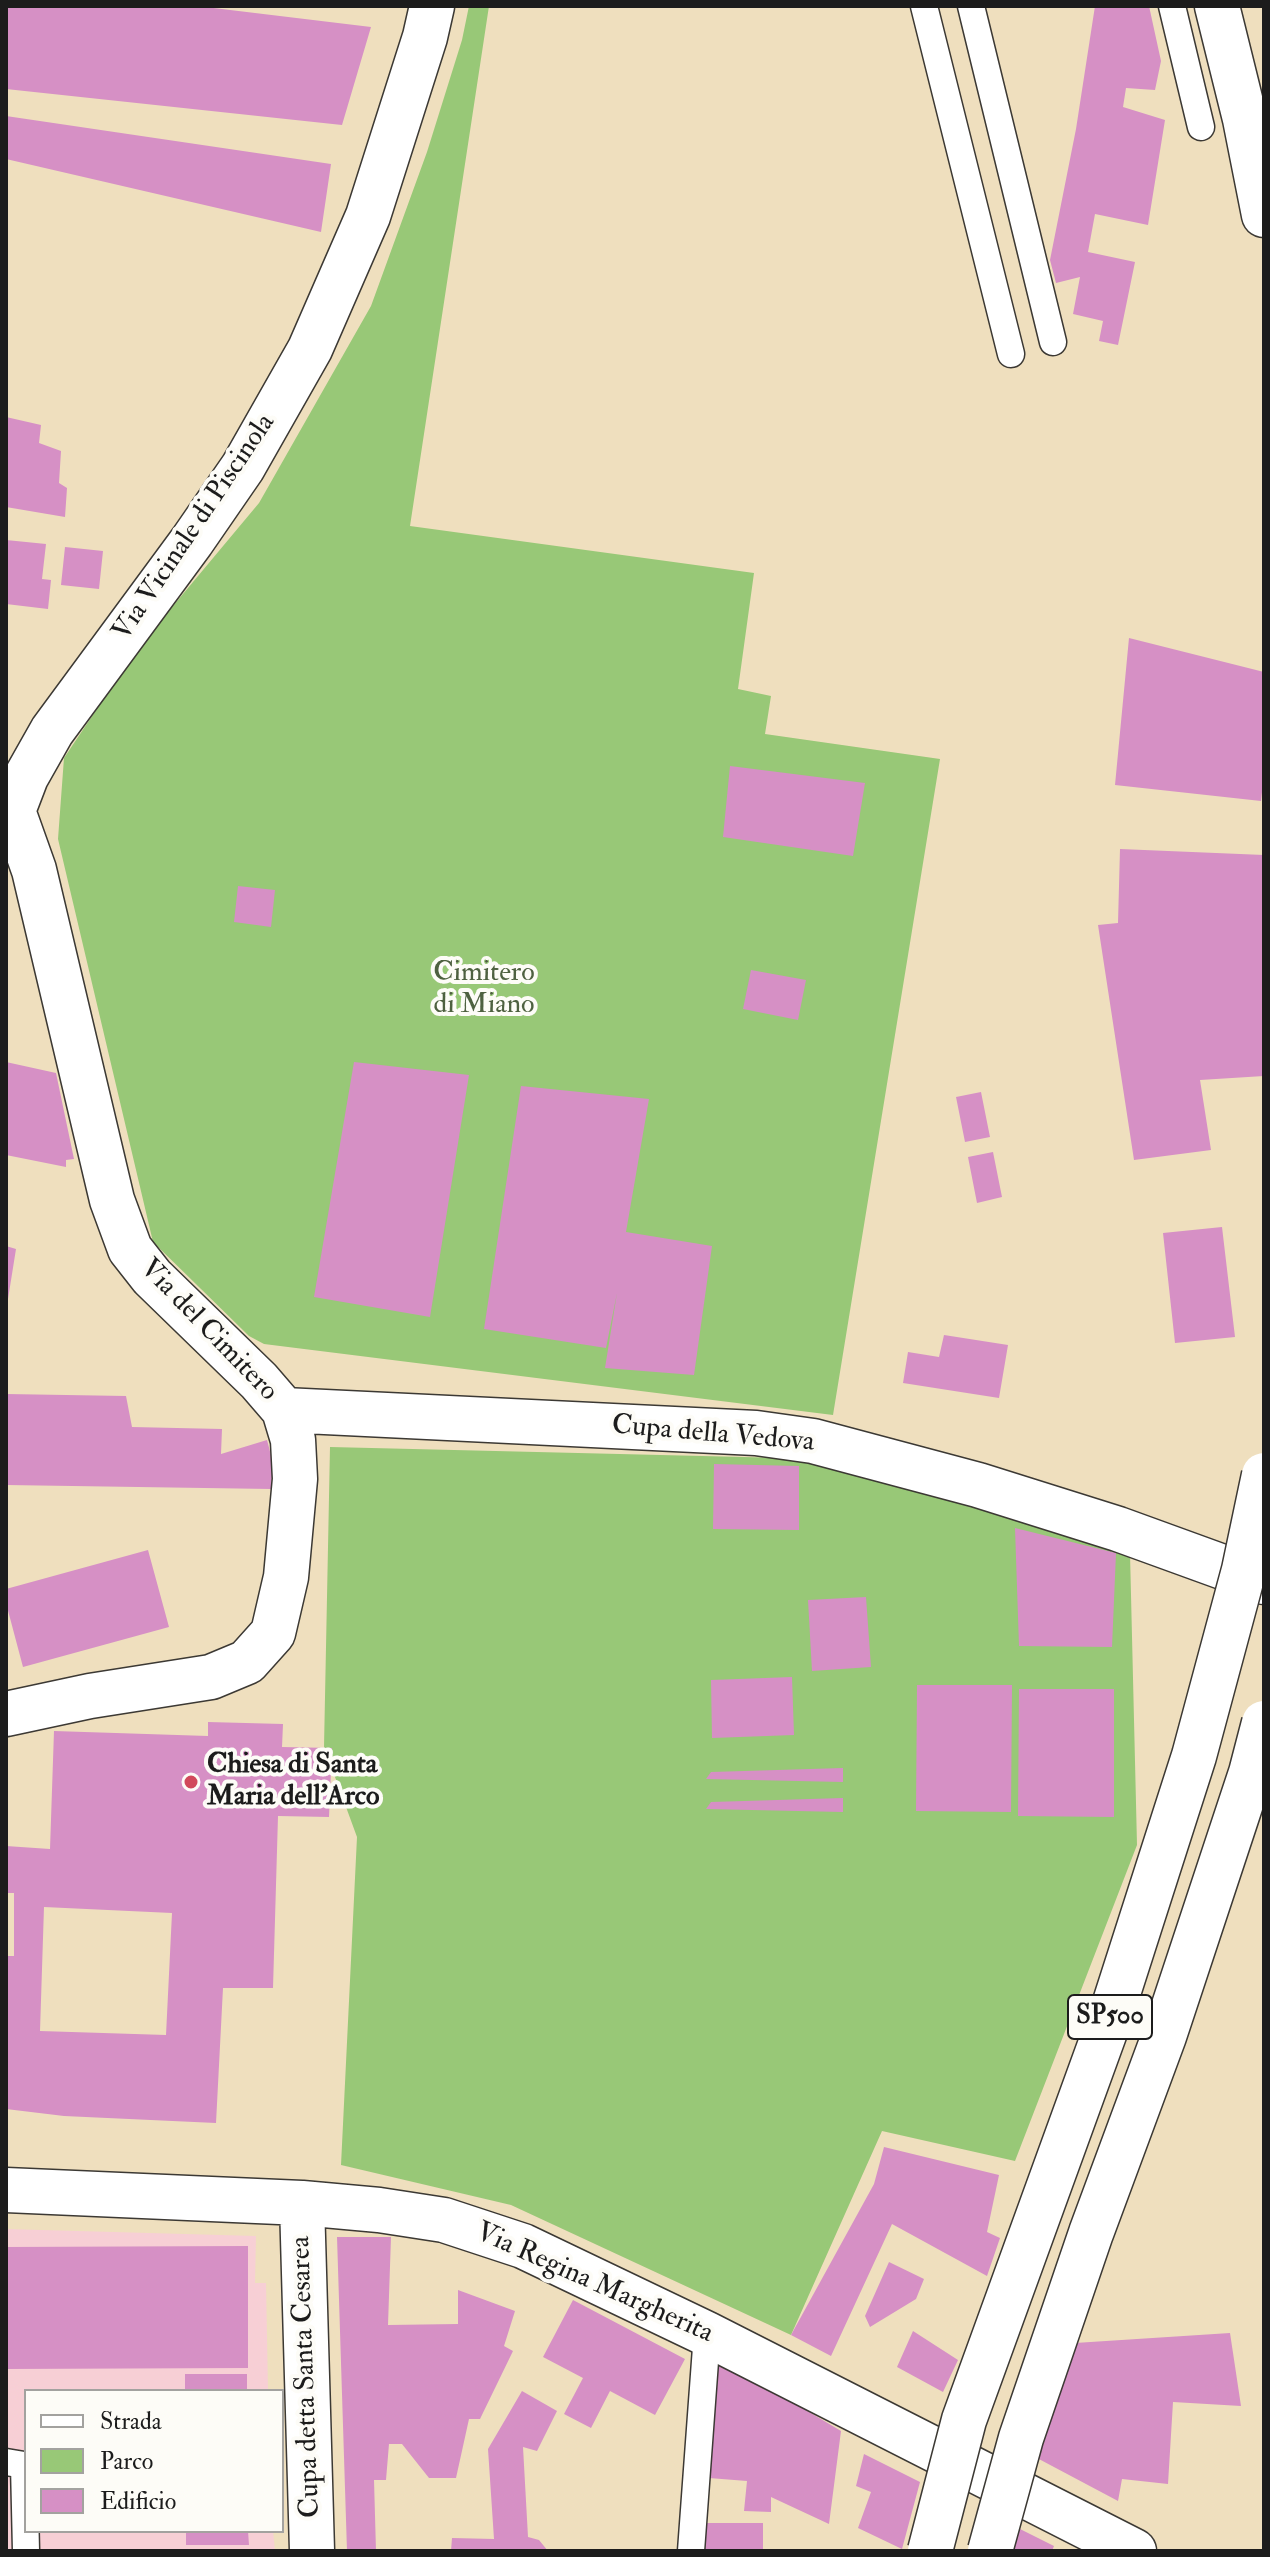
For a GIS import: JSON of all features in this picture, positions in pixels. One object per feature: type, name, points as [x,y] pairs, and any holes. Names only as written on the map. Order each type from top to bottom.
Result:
[{"type":"main road","name":"Via Vicinale di Piscinola","points":[[10,811],[52,731],[243,467],[310,349],[368,216],[432,6]]},
{"type":"main road","points":[[1217,6],[1245,119],[1264,215]]},
{"type":"main road","name":"Via del Cimitero","points":[[6,1714],[90,1696],[211,1677],[247,1662],[273,1633],[286,1577],[295,1479],[293,1440],[284,1410],[259,1381],[152,1277],[130,1249],[112,1200],[34,870],[10,811]]},
{"type":"main road","name":"Cupa della Vedova","points":[[284,1410],[756,1433],[813,1441],[978,1485],[1118,1529],[1264,1582]]},
{"type":"main road","name":"SP500","points":[[930,2551],[964,2420],[1111,2015],[1194,1756],[1244,1570],[1264,1475]]},
{"type":"main road","name":"SP500","points":[[990,2551],[1021,2438],[1091,2233],[1164,2036],[1251,1773],[1264,1723]]},
{"type":"main road","name":"Via Regina Margherita","points":[[6,2190],[302,2203],[444,2220],[523,2246],[707,2334],[1134,2551]]},
{"type":"main road","name":"Cupa detta Santa Cesarea","points":[[302,2203],[312,2551]]},
{"type":"lane","points":[[924,6],[1011,354]]},
{"type":"lane","points":[[971,6],[1053,342]]},
{"type":"lane","points":[[1172,6],[1201,127]]},
{"type":"lane","points":[[691,2551],[707,2334]]},
{"type":"shaded area","points":[[6,2229],[256,2236],[255,2283],[266,2283],[268,2389],[24,2389],[24,2533],[273,2533],[275,2551],[6,2551]]},
{"type":"green space","name":"Cimitero di Miano","points":[[469,6],[489,6],[410,526],[754,573],[738,689],[771,696],[765,734],[940,759],[833,1415],[264,1344],[249,1336],[153,1242],[58,839],[64,758],[137,649],[259,503],[371,306],[427,152],[462,40]]},
{"type":"green space","points":[[330,1447],[826,1459],[1130,1553],[1137,1845],[1015,2161],[882,2131],[791,2335],[511,2205],[341,2165],[357,1837],[324,1747]]},
{"type":"building","points":[[6,6],[197,6],[371,27],[342,125],[6,89]]},
{"type":"building","points":[[1095,6],[1149,6],[1161,61],[1155,90],[1126,88],[1123,107],[1165,120],[1148,225],[1095,214],[1088,252],[1135,262],[1118,345],[1099,341],[1103,321],[1073,314],[1080,277],[1056,283],[1050,260],[1076,129]]},
{"type":"building","points":[[6,116],[331,164],[321,232],[6,159]]},
{"type":"building","points":[[6,417],[41,425],[39,443],[61,451],[59,483],[67,488],[65,517],[6,507]]},
{"type":"building","points":[[6,540],[46,544],[42,579],[51,580],[48,609],[6,604]]},
{"type":"building","points":[[65,547],[103,551],[99,589],[61,585]]},
{"type":"building","points":[[1129,638],[1264,672],[1261,801],[1115,785]]},
{"type":"building","points":[[730,766],[865,783],[853,856],[723,837]]},
{"type":"building","points":[[1120,849],[1264,855],[1264,1076],[1200,1080],[1211,1150],[1134,1160],[1098,925],[1118,923]]},
{"type":"building","points":[[238,886],[275,890],[271,927],[234,922]]},
{"type":"building","points":[[751,970],[806,980],[798,1020],[743,1009]]},
{"type":"building","points":[[6,1062],[56,1073],[74,1159],[66,1160],[66,1167],[6,1155]]},
{"type":"building","points":[[354,1062],[469,1075],[430,1317],[314,1297]]},
{"type":"building","points":[[521,1086],[649,1099],[626,1232],[712,1246],[694,1375],[605,1368],[617,1293],[606,1348],[484,1329]]},
{"type":"building","points":[[981,1092],[990,1137],[965,1142],[956,1097]]},
{"type":"building","points":[[993,1152],[1002,1197],[977,1203],[968,1157]]},
{"type":"building","points":[[1222,1227],[1235,1337],[1175,1343],[1163,1233]]},
{"type":"building","points":[[6,1246],[16,1249],[8,1299],[6,1298]]},
{"type":"building","points":[[944,1335],[1008,1345],[999,1398],[903,1383],[908,1352],[939,1357]]},
{"type":"building","points":[[6,1394],[126,1396],[132,1427],[222,1429],[221,1454],[267,1440],[273,1463],[271,1489],[6,1485]]},
{"type":"building","points":[[714,1464],[799,1466],[799,1530],[713,1529]]},
{"type":"building","points":[[1015,1528],[1116,1553],[1112,1647],[1019,1646]]},
{"type":"building","points":[[148,1550],[169,1627],[23,1667],[6,1603],[6,1589]]},
{"type":"building","points":[[866,1597],[871,1667],[812,1671],[808,1600]]},
{"type":"building","points":[[792,1677],[794,1735],[712,1738],[711,1680]]},
{"type":"building","points":[[917,1685],[1012,1685],[1011,1812],[916,1811]]},
{"type":"building","points":[[1019,1689],[1114,1689],[1114,1817],[1018,1816]]},
{"type":"building","points":[[208,1722],[283,1724],[282,1747],[332,1748],[329,1817],[278,1816],[273,1988],[223,1988],[216,2123],[64,2116],[6,2109],[6,1956],[14,1956],[14,1893],[6,1893],[6,1846],[50,1849],[54,1731],[208,1736]],"holes":[[[44,1907],[172,1913],[166,2035],[40,2031]]]},
{"type":"building","points":[[843,1768],[843,1782],[706,1779],[711,1772]]},
{"type":"building","points":[[843,1798],[843,1812],[706,1809],[711,1802]]},
{"type":"building","points":[[884,2147],[999,2175],[987,2232],[1000,2238],[987,2276],[892,2224],[831,2356],[791,2335],[874,2184]]},
{"type":"building","points":[[337,2237],[391,2237],[388,2325],[458,2324],[458,2290],[515,2311],[504,2346],[513,2351],[480,2419],[469,2419],[456,2478],[429,2478],[402,2444],[389,2444],[386,2480],[374,2480],[376,2551],[347,2551]]},
{"type":"building","points":[[248,2246],[248,2368],[6,2369],[6,2247]]},
{"type":"building","points":[[889,2262],[924,2279],[916,2299],[870,2327],[865,2316]]},
{"type":"building","points":[[573,2300],[685,2359],[655,2415],[610,2391],[591,2428],[564,2414],[583,2378],[543,2357]]},
{"type":"building","points":[[913,2331],[958,2360],[943,2392],[897,2367]]},
{"type":"building","points":[[1230,2333],[1241,2406],[1173,2402],[1168,2484],[1122,2479],[1118,2501],[1037,2458],[1075,2343]]},
{"type":"building","points":[[717,2363],[779,2394],[841,2431],[829,2524],[771,2497],[771,2512],[744,2511],[747,2481],[709,2478]]},
{"type":"building","points":[[185,2374],[247,2374],[247,2389],[185,2389]]},
{"type":"building","points":[[522,2391],[557,2411],[537,2451],[523,2447],[528,2537],[539,2540],[548,2551],[451,2551],[452,2538],[494,2539],[488,2449]]},
{"type":"building","points":[[864,2454],[920,2482],[902,2549],[858,2528],[871,2492],[856,2486]]},
{"type":"building","points":[[702,2523],[763,2523],[763,2551],[702,2551]]},
{"type":"building","points":[[1018,2528],[1054,2546],[1052,2551],[1011,2551]]},
{"type":"building","points":[[186,2533],[248,2533],[249,2545],[186,2545]]},
{"type":"place","name":"Chiesa di Santa Maria dell'Arco","points":[[191,1782]]}]
